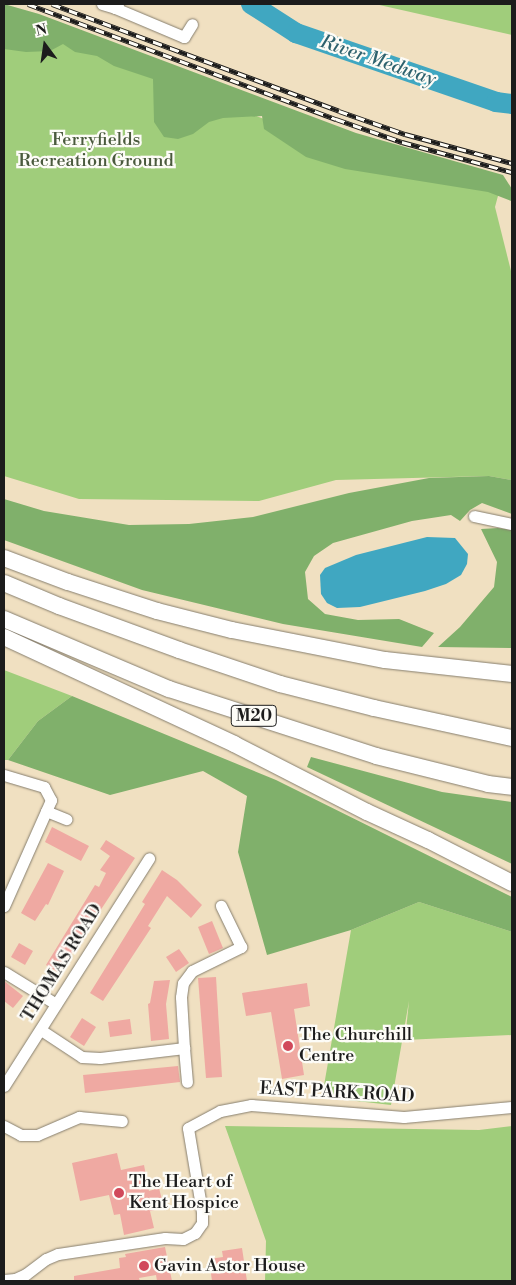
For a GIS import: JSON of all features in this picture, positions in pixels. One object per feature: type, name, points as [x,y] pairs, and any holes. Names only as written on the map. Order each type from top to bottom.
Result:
[{"type":"highway","points":[[4,558],[68,582],[157,610],[232,630],[384,660],[512,674]]},
{"type":"highway","name":"M20","points":[[4,583],[160,643],[280,684],[374,708],[512,738]]},
{"type":"highway","name":"M20","points":[[4,619],[169,689],[376,756],[488,784],[512,787]]},
{"type":"highway","name":"M20","points":[[4,637],[234,744],[512,883]]},
{"type":"street","points":[[102,4],[116,6],[184,37],[192,24]]},
{"type":"street","points":[[474,516],[512,524]]},
{"type":"street","points":[[4,776],[44,787],[51,800],[4,906]]},
{"type":"street","points":[[46,811],[66,819]]},
{"type":"street","name":"THOMAS ROAD","points":[[4,1086],[149,858]]},
{"type":"street","points":[[222,906],[241,947]]},
{"type":"street","points":[[187,1082],[181,997],[183,983],[192,972],[252,942]]},
{"type":"street","points":[[4,972],[56,1004]]},
{"type":"street","points":[[41,1030],[82,1057],[100,1058],[184,1048]]},
{"type":"street","name":"EAST PARK ROAD","points":[[4,1280],[15,1279],[26,1274],[46,1259],[58,1254],[165,1238],[183,1239],[195,1234],[202,1223],[202,1212],[188,1128],[220,1111],[251,1104],[404,1117],[512,1107]]},
{"type":"street","points":[[4,1126],[21,1135],[37,1136],[79,1117],[122,1121]]},
{"type":"green space","points":[[4,4],[39,14],[356,133],[503,175],[512,189],[511,201],[488,192],[345,169],[306,157],[264,129],[262,116],[223,118],[209,122],[193,134],[178,139],[164,137],[154,122],[153,79],[114,66],[97,56],[75,52],[63,44],[50,51],[26,52],[4,49]]},
{"type":"green space","points":[[375,4],[512,4],[512,35]]},
{"type":"green space","name":"Ferryfields Recreation Ground","points":[[4,14],[348,153],[502,181],[495,207],[512,275],[512,480],[489,476],[336,480],[259,501],[79,499],[4,476]]},
{"type":"green space","points":[[489,476],[512,480],[512,514],[482,503],[470,510],[460,521],[451,515],[412,521],[333,543],[314,556],[305,572],[308,599],[325,614],[358,620],[399,619],[434,633],[422,647],[283,624],[142,590],[4,540],[4,499],[44,511],[129,525],[189,524],[253,517],[349,493],[429,478]]},
{"type":"green space","points":[[498,528],[512,530],[512,648],[438,647],[460,627],[494,587],[497,562],[481,529]]},
{"type":"green space","points":[[4,670],[72,696],[38,721],[8,760],[4,760]]},
{"type":"green space","points":[[72,696],[276,780],[512,897],[512,932],[419,902],[351,930],[267,955],[238,852],[247,796],[203,771],[110,795],[8,760],[38,721]]},
{"type":"green space","points":[[311,757],[442,792],[512,802],[512,864],[307,767]]},
{"type":"green space","points":[[419,902],[512,932],[512,1035],[405,1040],[409,1001],[391,1105],[322,1097],[351,930]]},
{"type":"green space","points":[[225,1126],[479,1130],[512,1126],[512,1281],[265,1281],[266,1241]]},
{"type":"water","points":[[427,537],[455,538],[468,554],[467,564],[461,575],[446,584],[425,591],[360,607],[337,608],[327,603],[321,594],[320,575],[325,568],[356,555]]},
{"type":"building","points":[[52,827],[89,846],[81,861],[45,842]]},
{"type":"building","points":[[106,840],[135,858],[59,973],[46,965],[95,885],[99,887],[106,873],[100,870],[110,856],[100,849]]},
{"type":"building","points":[[48,863],[64,871],[48,905],[46,904],[35,921],[21,913]]},
{"type":"building","points":[[162,870],[177,880],[202,905],[191,918],[167,896],[148,926],[151,928],[103,1001],[90,993],[145,904],[142,902]]},
{"type":"building","points":[[212,921],[223,948],[209,954],[198,927]]},
{"type":"building","points":[[19,943],[33,951],[25,965],[11,957]]},
{"type":"building","points":[[179,949],[189,963],[176,972],[166,957]]},
{"type":"building","points":[[216,977],[222,1077],[206,1078],[198,978]]},
{"type":"building","points":[[170,980],[166,1004],[169,1039],[151,1041],[148,1004],[150,1003],[154,981]]},
{"type":"building","points":[[4,981],[23,996],[13,1008],[4,1001]]},
{"type":"building","name":"The Churchill Centre","points":[[307,983],[310,1006],[294,1009],[304,1075],[282,1079],[271,1012],[246,1016],[242,993]]},
{"type":"building","points":[[82,1018],[96,1027],[84,1046],[70,1037]]},
{"type":"building","points":[[130,1019],[132,1034],[110,1037],[108,1022]]},
{"type":"building","points":[[178,1066],[180,1082],[85,1093],[83,1075]]},
{"type":"building","name":"The Heart of Kent Hospice","points":[[117,1153],[121,1170],[144,1165],[149,1191],[159,1188],[164,1208],[150,1211],[154,1228],[124,1235],[120,1214],[114,1215],[109,1195],[80,1201],[72,1163]]},
{"type":"building","name":"Gavin Astor House","points":[[165,1247],[172,1281],[157,1281],[156,1275],[139,1278],[140,1281],[74,1281],[74,1276],[120,1268],[119,1258],[126,1257],[125,1254]]},
{"type":"building","points":[[242,1248],[247,1281],[212,1281],[209,1259],[223,1257],[222,1251]]},
{"type":"waterway","name":"River Medway","points":[[251,4],[296,33],[496,102],[512,104]]},
{"type":"railway","points":[[28,4],[402,142],[512,172]]},
{"type":"railway","points":[[52,4],[405,134],[512,163]]},
{"type":"place","name":"The Churchill Centre","points":[[288,1046]]},
{"type":"place","name":"The Heart of Kent Hospice","points":[[119,1193]]},
{"type":"place","name":"Gavin Astor House","points":[[144,1266]]}]
